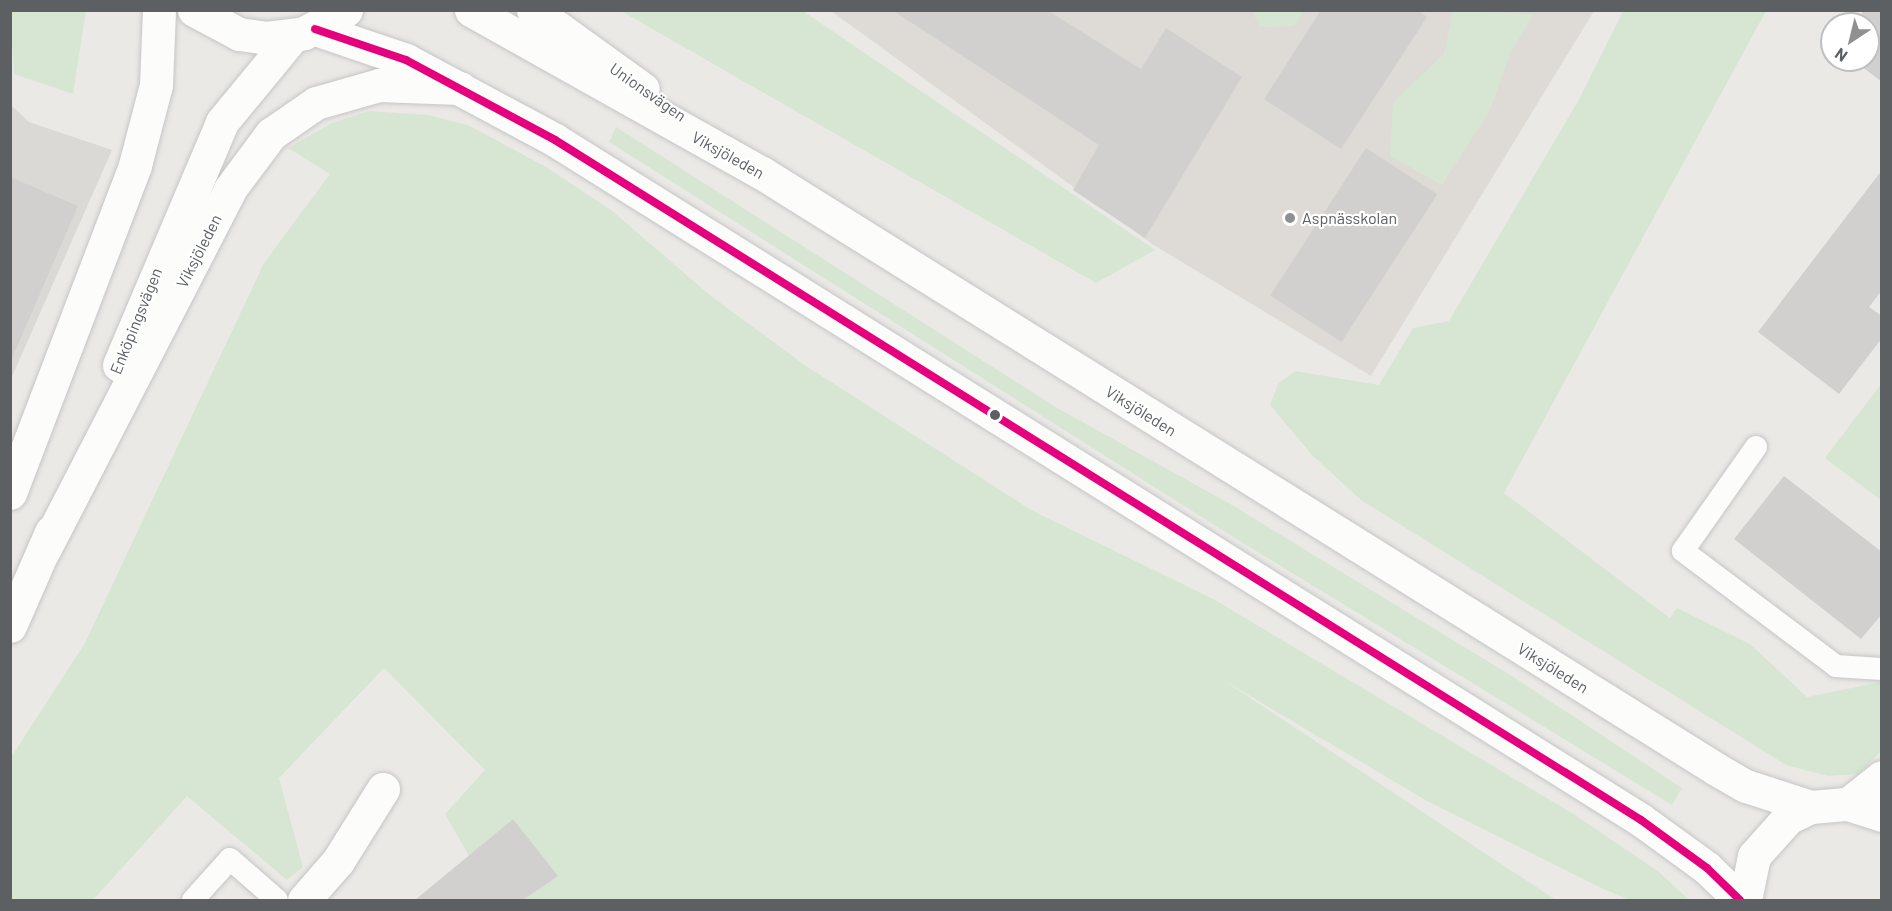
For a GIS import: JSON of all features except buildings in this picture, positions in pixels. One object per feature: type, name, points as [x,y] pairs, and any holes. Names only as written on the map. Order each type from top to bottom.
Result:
[{"type":"main road","points":[[10,493],[135,165],[156,85],[159,10]]},
{"type":"main road","name":"Viksjöleden","points":[[194,10],[239,34],[304,32],[406,60],[555,140],[1641,820],[1707,868],[1740,900]]},
{"type":"main road","points":[[304,32],[346,10]]},
{"type":"main road","name":"Viksjöleden","points":[[471,10],[762,173],[1716,769],[1811,807]]},
{"type":"main road","name":"Unionsvägen","points":[[533,10],[762,173]]},
{"type":"main road","name":"Enköpingsvägen","points":[[10,626],[43,552],[197,171],[228,114],[304,32]]},
{"type":"main road","name":"Viksjöleden","points":[[43,552],[230,189],[271,134],[316,103],[379,85],[460,88]]},
{"type":"main road","points":[[1848,804],[1881,777]]},
{"type":"main road","points":[[304,900],[338,861],[383,789]]},
{"type":"main road","points":[[1745,900],[1754,856],[1768,834],[1811,807],[1848,804],[1881,815]]},
{"type":"lane","points":[[1756,447],[1683,551],[1836,666],[1881,669]]},
{"type":"lane","points":[[193,900],[230,859],[277,900]]},
{"type":"shaded area","name":"Aspnässkolan","points":[[831,11],[1594,11],[1371,376],[1152,244]]},
{"type":"shaded area","points":[[11,105],[29,122],[112,150],[11,379]]},
{"type":"green space","points":[[10,11],[86,11],[73,94],[14,74]]},
{"type":"green space","points":[[621,11],[803,11],[1155,250],[1096,283]]},
{"type":"green space","points":[[1252,11],[1303,11],[1294,26],[1260,27]]},
{"type":"green space","points":[[1453,11],[1533,14],[1510,54],[1489,112],[1442,185],[1390,156],[1393,102],[1444,54]]},
{"type":"green space","points":[[1623,11],[1766,11],[1504,493],[1670,618],[1677,608],[1750,644],[1807,697],[1881,682],[1881,751],[1859,774],[1828,776],[1786,765],[1361,500],[1313,456],[1270,405],[1278,384],[1295,371],[1379,385],[1413,328],[1449,321],[1578,101]]},
{"type":"green space","points":[[369,111],[429,115],[470,126],[546,167],[611,210],[711,296],[806,366],[1033,511],[1215,600],[1575,815],[1659,872],[1689,900],[1629,900],[1597,886],[1427,801],[1223,680],[1556,900],[523,900],[557,876],[513,819],[469,856],[445,814],[485,770],[384,668],[279,778],[303,867],[287,880],[187,796],[93,900],[11,900],[10,759],[85,643],[264,263],[330,174],[288,148],[332,123]]},
{"type":"green space","points":[[616,127],[1059,409],[1232,505],[1515,678],[1682,788],[1672,805],[1230,535],[609,142]]},
{"type":"green space","points":[[1881,384],[1881,500],[1825,458]]},
{"type":"transit line","points":[[315,29],[406,60],[555,140],[1641,820],[1707,868],[1740,900]]},
{"type":"place","name":"Aspnässkolan","points":[[1290,218]]}]
